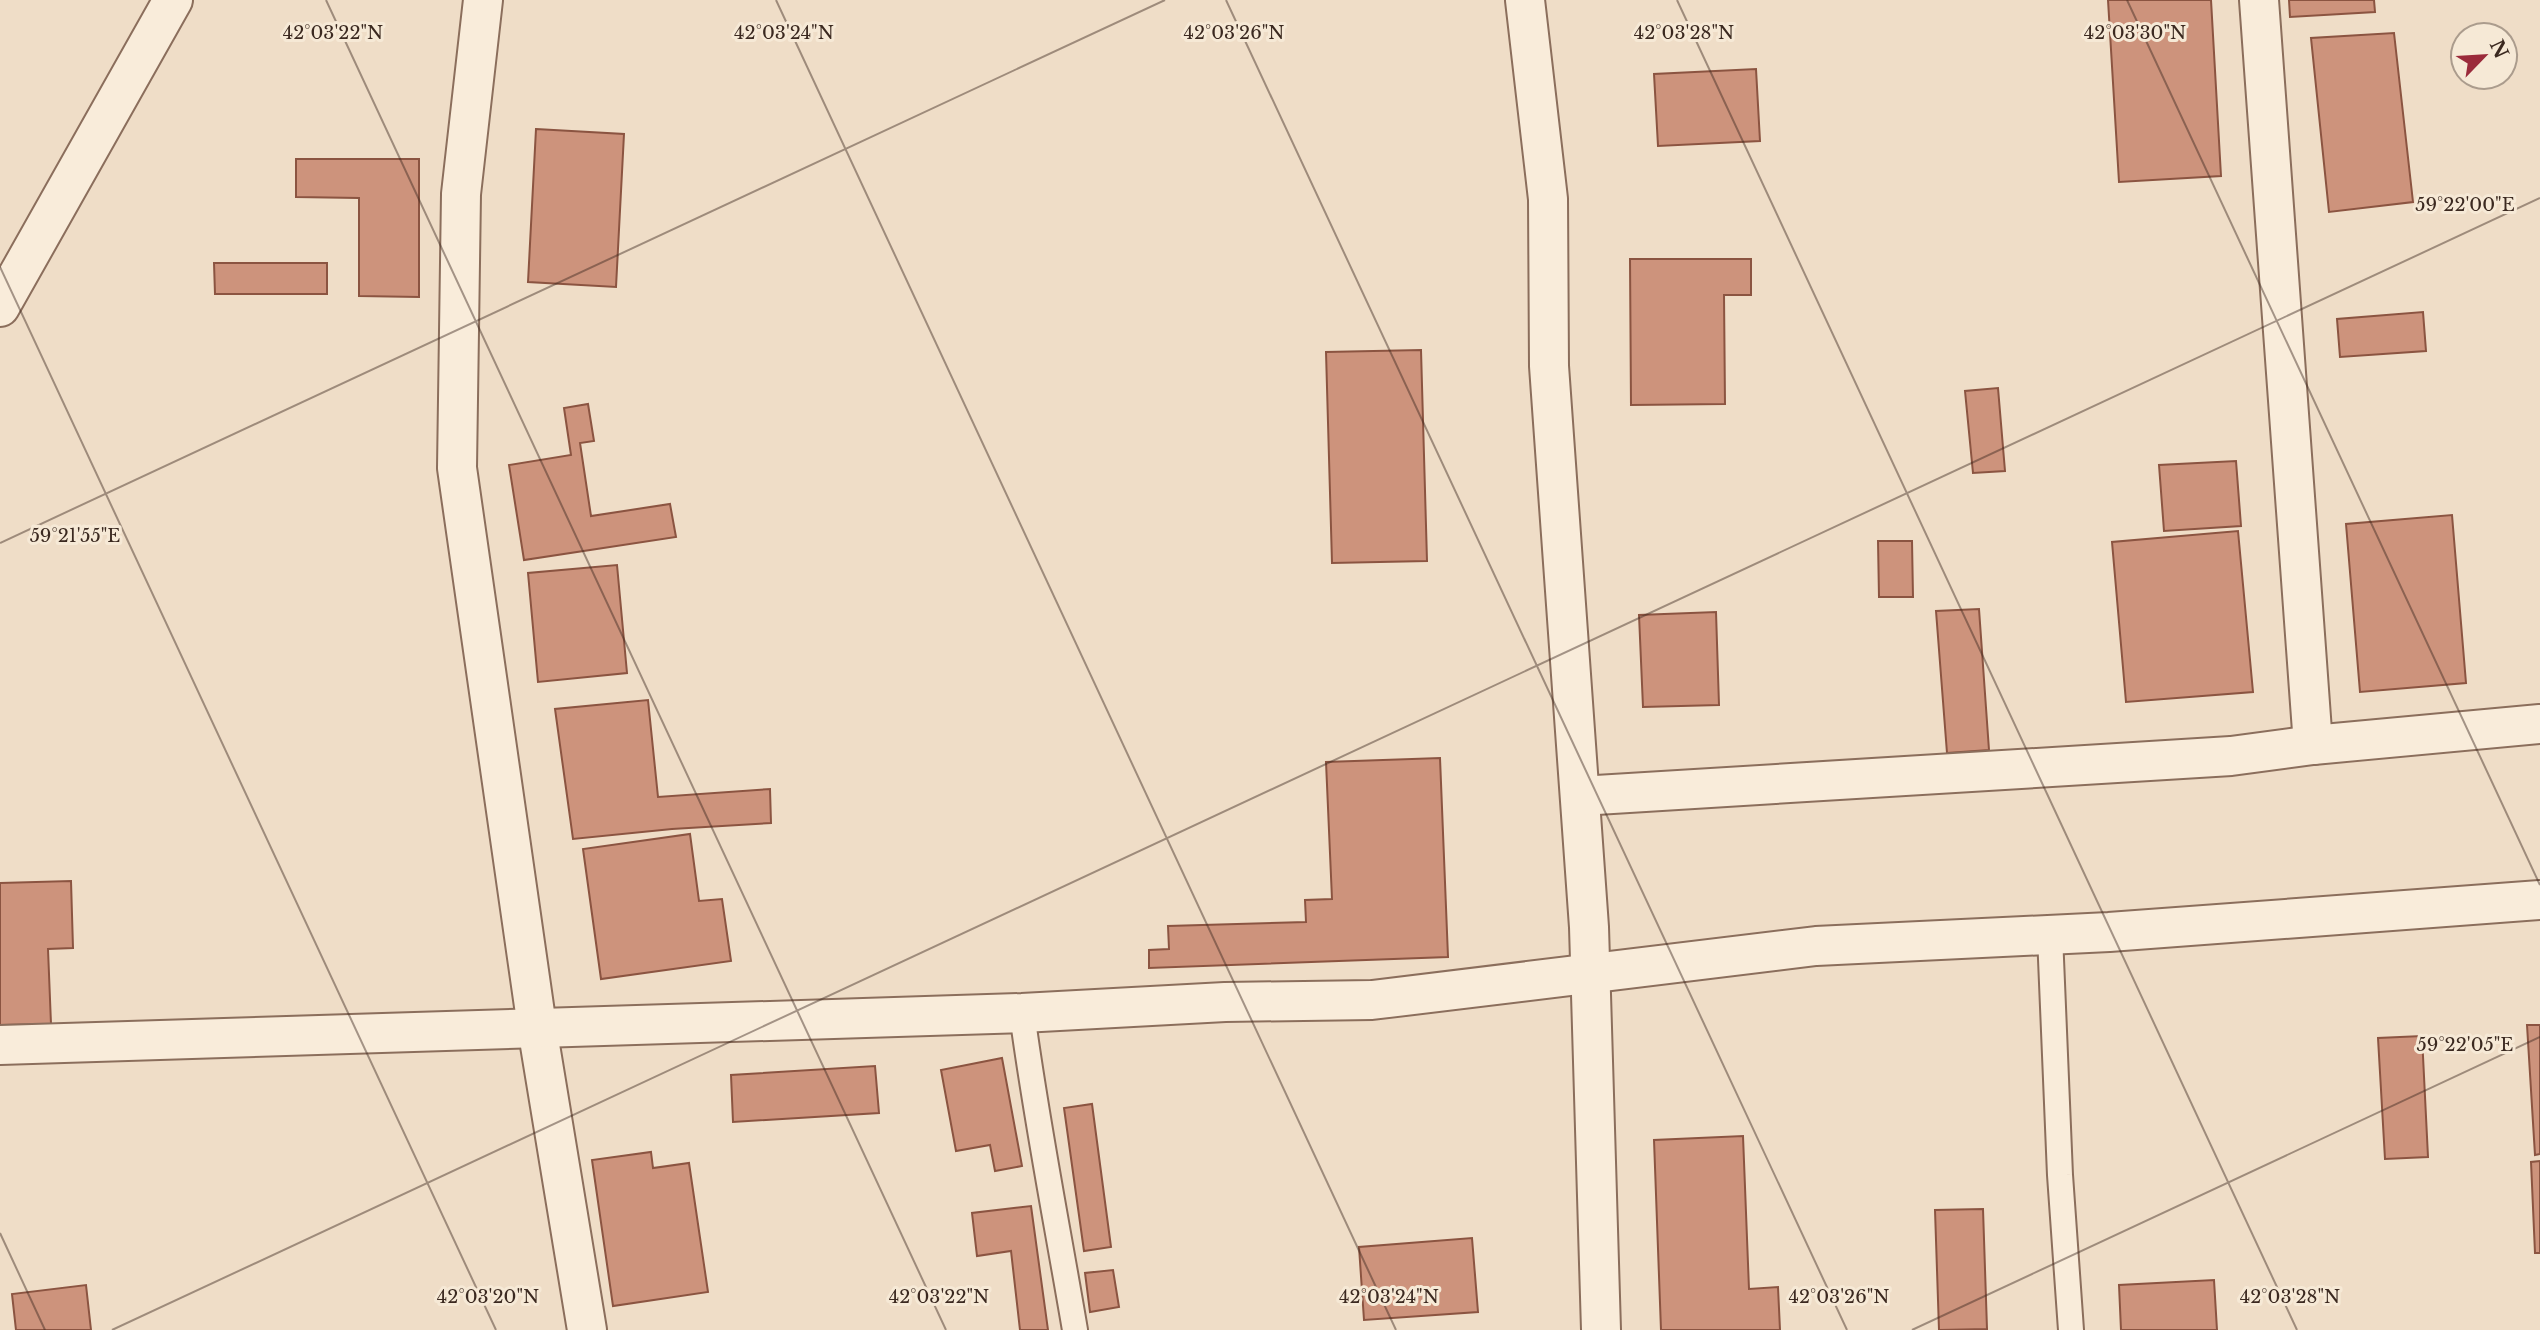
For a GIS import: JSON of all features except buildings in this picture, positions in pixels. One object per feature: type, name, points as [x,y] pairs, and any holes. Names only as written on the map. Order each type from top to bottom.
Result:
[{"type":"street","points":[[0,307],[173,0]]},
{"type":"street","points":[[483,0],[461,194],[457,468],[537,1027],[587,1330]]},
{"type":"street","points":[[1525,0],[1549,199],[1549,366],[1590,927],[1601,1330]]},
{"type":"street","points":[[2259,0],[2313,746]]},
{"type":"street","points":[[1580,796],[2231,756],[2540,724]]},
{"type":"street","points":[[0,1045],[1023,1013],[1225,1002],[1372,1000],[1816,946],[2050,935],[2540,901]]},
{"type":"lane","points":[[2050,935],[2060,1175],[2071,1330]]},
{"type":"lane","points":[[1023,1013],[1035,1114],[1048,1172],[1075,1330]]}]
